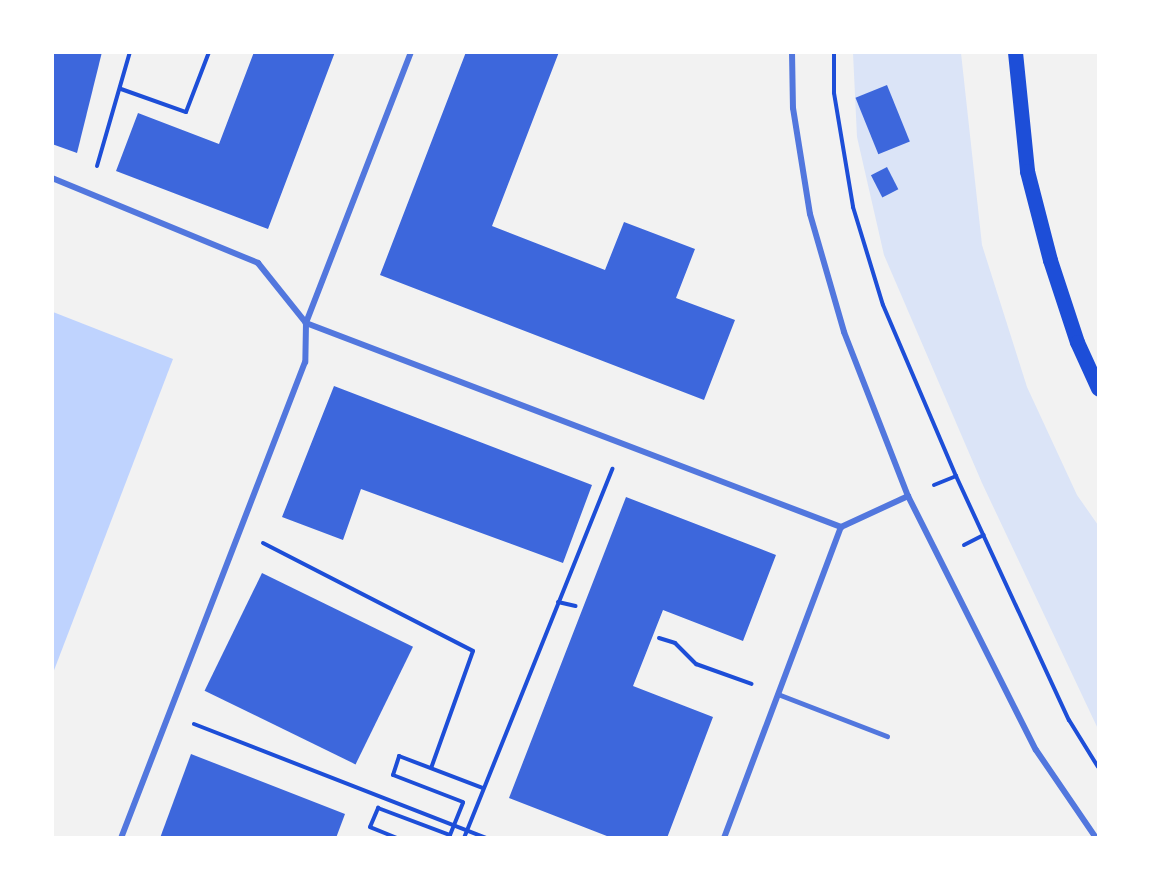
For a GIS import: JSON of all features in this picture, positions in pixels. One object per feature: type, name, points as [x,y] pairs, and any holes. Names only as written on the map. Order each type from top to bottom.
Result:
[{"type":"main road","points":[[1015,52],[1027,171],[1053,271],[1077,342],[1098,388]]},
{"type":"street","points":[[121,837],[305,362],[306,323],[411,52]]},
{"type":"street","points":[[792,52],[793,108],[810,214],[844,332],[908,496],[1036,750],[1096,837]]},
{"type":"street","points":[[52,178],[258,263],[306,323],[841,526],[908,496]]},
{"type":"street","points":[[724,837],[841,526]]},
{"type":"lane","points":[[778,694],[887,736]]},
{"type":"path","points":[[99,160],[130,52]]},
{"type":"path","points":[[121,89],[186,112],[209,52]]},
{"type":"path","points":[[834,52],[834,93],[853,207],[883,304],[956,476],[1069,720],[1098,767]]},
{"type":"path","points":[[464,837],[605,486]]},
{"type":"path","points":[[272,548],[473,651],[430,768]]},
{"type":"path","points":[[558,602],[576,606]]},
{"type":"path","points":[[659,638],[675,643],[696,664],[778,694]]},
{"type":"path","points":[[168,714],[487,837]]},
{"type":"path","points":[[397,837],[370,827],[378,808],[450,835],[463,802],[393,775],[399,756],[483,788]]},
{"type":"shaded area","points":[[853,53],[961,53],[982,245],[1027,387],[1077,495],[1098,525],[1098,729],[982,483],[884,255],[857,137]]},
{"type":"water","points":[[53,312],[173,359],[53,673]]},
{"type":"building","points":[[52,52],[102,52],[77,153],[52,144]]},
{"type":"building","points":[[254,52],[335,52],[268,229],[116,171],[138,113],[219,144]]},
{"type":"building","points":[[466,52],[559,52],[492,226],[605,270],[624,222],[695,249],[676,298],[735,320],[704,400],[380,275]]},
{"type":"building","points":[[887,85],[910,142],[878,154],[855,98]]},
{"type":"building","points":[[887,167],[898,189],[882,197],[871,175]]},
{"type":"building","points":[[334,386],[592,485],[563,563],[361,489],[343,540],[282,517]]},
{"type":"building","points":[[626,497],[776,555],[743,641],[663,610],[633,686],[713,717],[667,838],[612,838],[509,798]]},
{"type":"building","points":[[262,573],[413,647],[356,764],[205,691]]},
{"type":"building","points":[[191,754],[345,814],[336,838],[160,838]]}]
